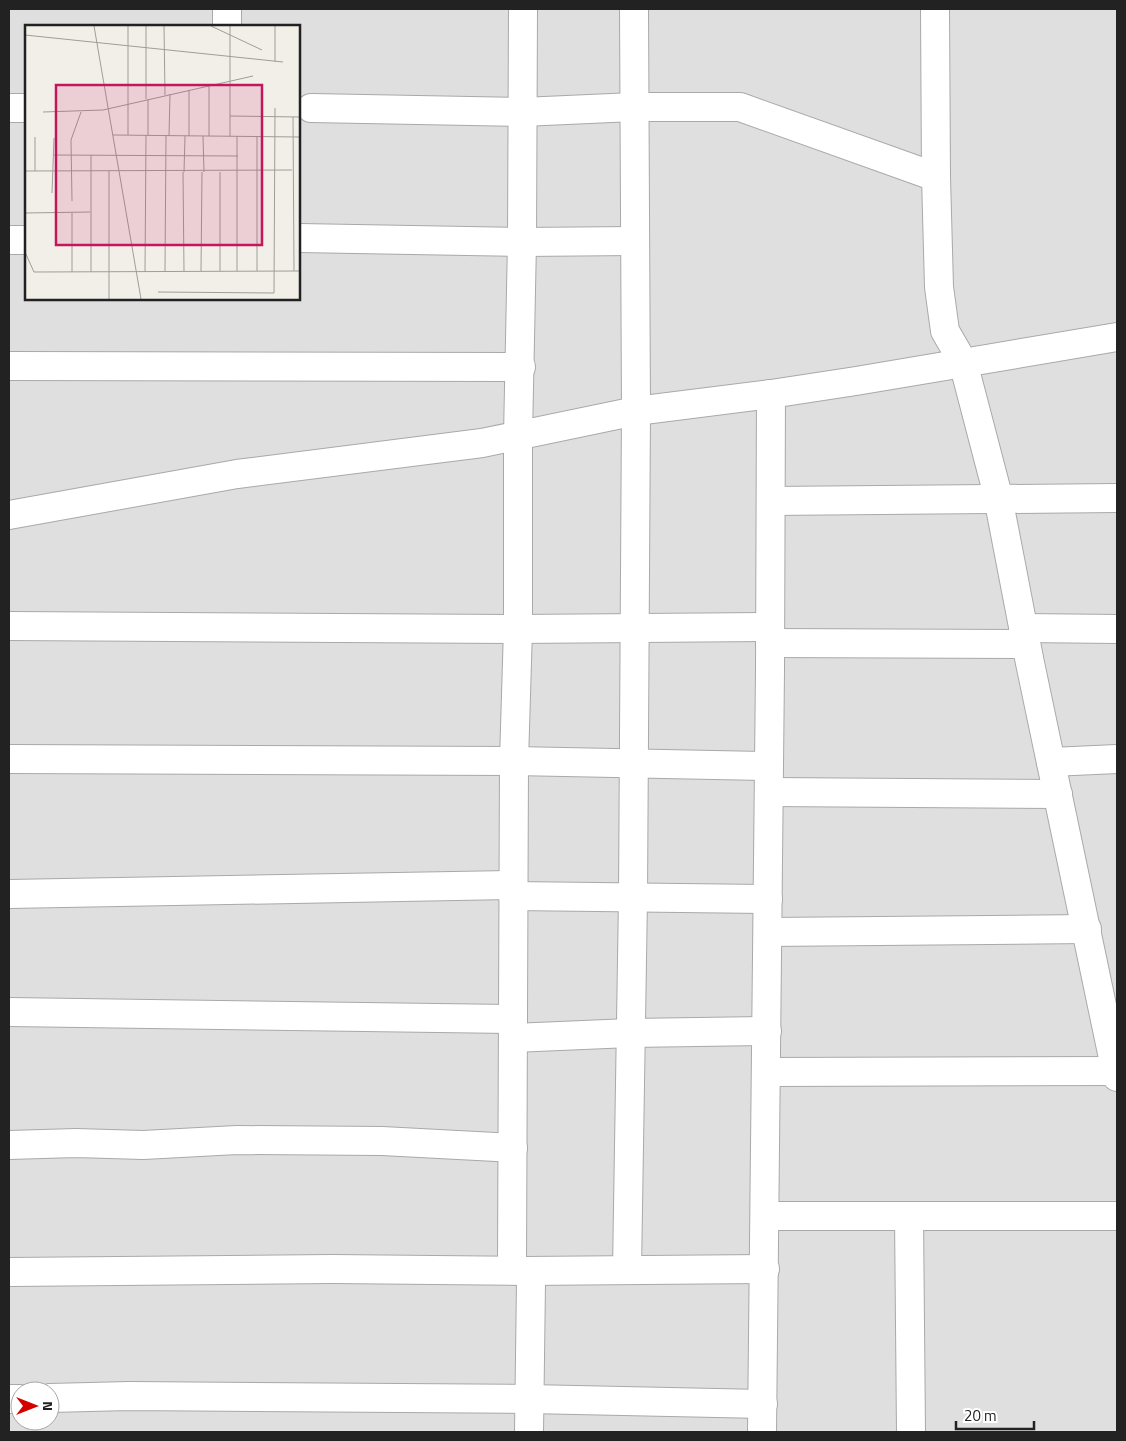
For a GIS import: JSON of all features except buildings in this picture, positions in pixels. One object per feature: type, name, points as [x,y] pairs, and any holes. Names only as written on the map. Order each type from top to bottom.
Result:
[{"type":"street","points":[[227,9],[227,25]]},
{"type":"street","points":[[523,9],[521,367],[518,436],[518,629],[514,761],[512,1266],[524,1271],[531,1282],[529,1432]]},
{"type":"street","points":[[627,1270],[633,898],[636,411],[634,9]]},
{"type":"street","points":[[766,1072],[1117,1074],[1050,762],[998,500],[963,362],[945,331],[939,287],[935,9]]},
{"type":"street","points":[[311,108],[522,112],[634,107],[740,107],[936,177]]},
{"type":"street","points":[[9,108],[25,108]]},
{"type":"street","points":[[300,238],[522,242],[634,241]]},
{"type":"street","points":[[9,240],[25,240]]},
{"type":"street","points":[[9,515],[237,474],[385,457],[482,443],[636,411],[771,394],[1117,337]]},
{"type":"street","points":[[9,366],[521,367]]},
{"type":"street","points":[[762,1432],[768,932],[771,394]]},
{"type":"street","points":[[771,501],[1117,498]]},
{"type":"street","points":[[9,626],[634,628],[770,635],[1025,636],[1117,629]]},
{"type":"street","points":[[9,759],[514,761],[633,764],[769,779],[1058,794]]},
{"type":"street","points":[[1050,762],[1117,760]]},
{"type":"street","points":[[9,894],[514,891],[633,898],[768,899]]},
{"type":"street","points":[[768,932],[1087,929]]},
{"type":"street","points":[[9,1012],[630,1033],[767,1031]]},
{"type":"street","points":[[9,1145],[76,1143],[143,1145],[237,1140],[353,1141],[513,1148]]},
{"type":"street","points":[[765,1216],[1117,1216]]},
{"type":"street","points":[[909,1216],[911,1432]]},
{"type":"street","points":[[9,1272],[322,1269],[524,1271],[765,1269]]},
{"type":"street","points":[[60,1398],[129,1396],[529,1399],[762,1404]]},
{"type":"shaded area","points":[[9,9],[1117,9],[1117,1432],[9,1432]]}]
